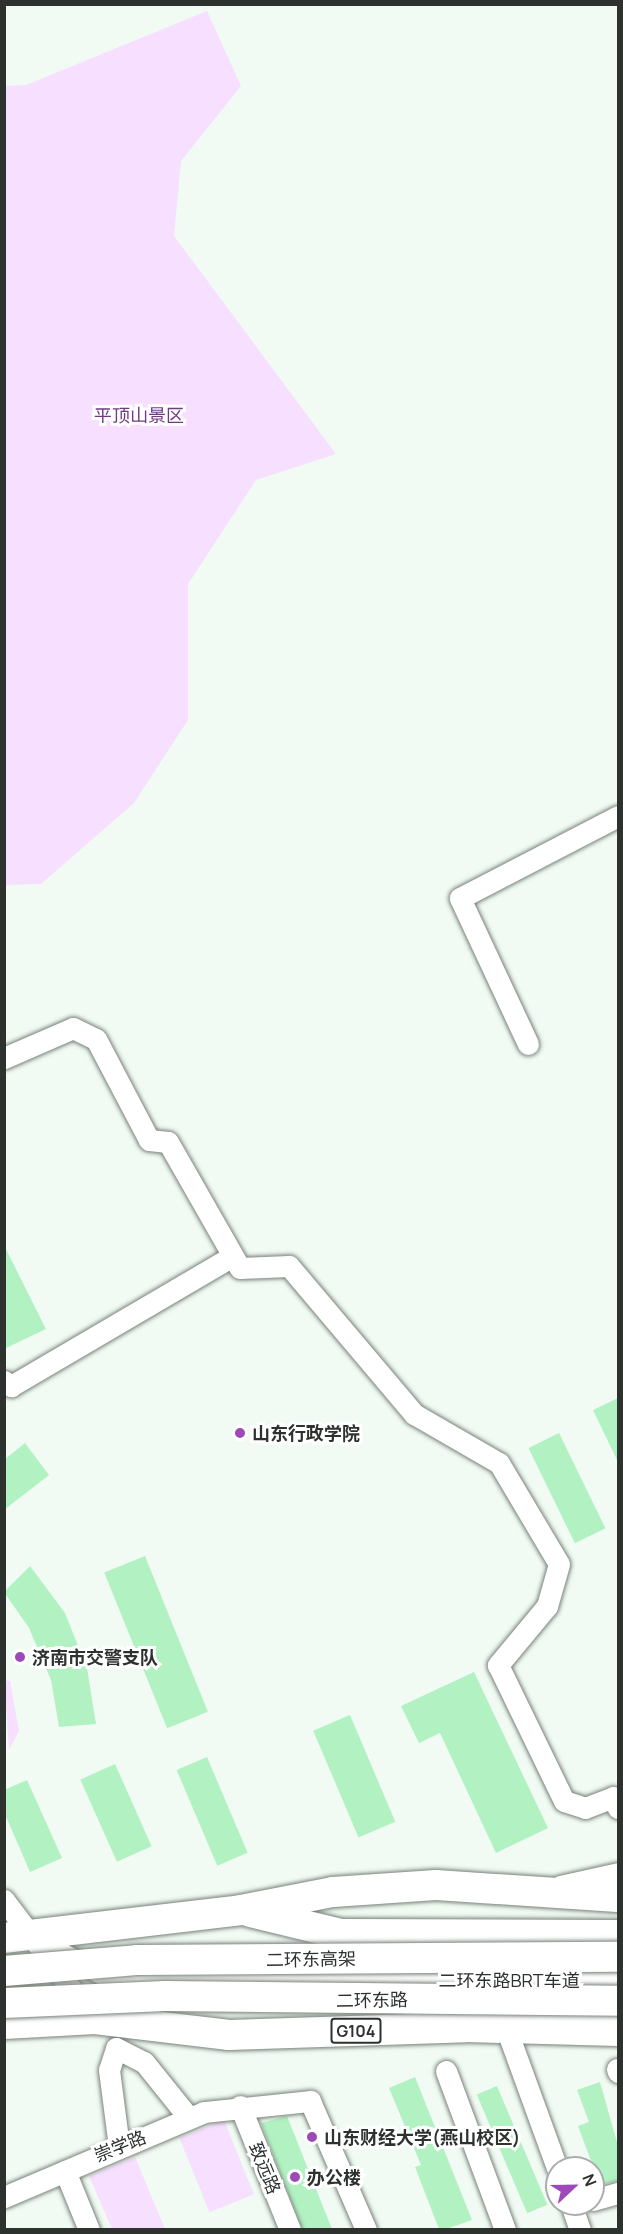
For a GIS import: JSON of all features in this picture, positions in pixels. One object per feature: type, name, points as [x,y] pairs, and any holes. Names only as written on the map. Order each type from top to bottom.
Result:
[{"type":"highway","points":[[16,1937],[241,1910],[333,1892],[436,1885],[544,1889],[618,1898]]},
{"type":"highway","points":[[241,1910],[618,1920]]},
{"type":"highway","points":[[241,1910],[341,1934],[618,1935]]},
{"type":"highway","name":"二环东高架","points":[[4,1971],[137,1960],[618,1956]]},
{"type":"highway","name":"二环东高架","points":[[4,2003],[165,1996],[618,1999]]},
{"type":"highway","name":"二环东路","points":[[121,2035],[199,2007],[270,2001],[618,1999]]},
{"type":"highway","points":[[121,2035],[512,2013],[618,2021]]},
{"type":"highway","name":"二环东路","points":[[4,2024],[95,2019],[121,2035],[229,2035],[506,2028],[618,2031]]},
{"type":"street","points":[[528,1044],[460,898],[618,816]]},
{"type":"street","points":[[4,1058],[73,1028],[96,1039],[149,1140],[168,1142],[240,1268],[289,1266],[414,1414],[499,1463],[559,1564],[547,1606],[498,1665],[564,1801],[585,1808],[613,1797],[618,1808]]},
{"type":"street","points":[[4,1381],[11,1386],[233,1256]]},
{"type":"street","points":[[544,1889],[618,1874]]},
{"type":"street","points":[[4,1900],[16,1937],[95,2019],[112,1979]]},
{"type":"street","name":"二环东路BRT车道","points":[[16,1937],[112,1979],[618,1980]]},
{"type":"street","points":[[506,2028],[553,2156]]},
{"type":"street","points":[[121,2035],[189,2118]]},
{"type":"street","points":[[120,2146],[109,2070],[121,2035]]},
{"type":"street","points":[[446,2071],[505,2229]]},
{"type":"street","name":"崇学路","points":[[4,2197],[189,2118],[240,2106],[310,2101],[366,2229]]},
{"type":"street","name":"致远路","points":[[240,2106],[290,2229]]},
{"type":"street","points":[[65,2171],[89,2229]]},
{"type":"green space","name":"平顶山景区","points":[[207,11],[241,86],[181,161],[174,236],[336,454],[256,480],[188,584],[188,720],[134,803],[41,884],[5,885],[5,86],[26,85]]},
{"type":"green space","points":[[4,1680],[10,1681],[19,1731],[9,1750]]},
{"type":"green space","points":[[224,2120],[254,2194],[209,2212],[179,2138]]},
{"type":"green space","points":[[135,2157],[165,2229],[112,2229],[89,2176]]},
{"type":"building","points":[[4,1245],[46,1329],[4,1349]]},
{"type":"building","points":[[618,1398],[618,1462],[593,1410]]},
{"type":"building","points":[[559,1433],[605,1528],[575,1543],[528,1448]]},
{"type":"building","points":[[25,1443],[49,1475],[4,1510],[4,1460]]},
{"type":"building","points":[[145,1556],[208,1712],[167,1728],[104,1572]]},
{"type":"building","points":[[30,1566],[65,1613],[87,1668],[96,1724],[59,1727],[51,1680],[29,1628],[4,1592]]},
{"type":"building","points":[[474,1672],[548,1828],[496,1853],[440,1733],[419,1743],[401,1706]]},
{"type":"building","points":[[350,1715],[395,1822],[359,1837],[313,1731]]},
{"type":"building","points":[[207,1757],[248,1853],[217,1866],[177,1770]]},
{"type":"building","points":[[115,1764],[152,1846],[117,1862],[80,1779]]},
{"type":"building","points":[[27,1780],[62,1858],[30,1872],[4,1812],[4,1790]]},
{"type":"building","points":[[415,2077],[472,2220],[446,2229],[439,2229],[415,2167],[421,2165],[389,2088]]},
{"type":"building","points":[[600,2082],[618,2146],[618,2181],[605,2184],[605,2156],[589,2156],[578,2126],[589,2122],[577,2090]]},
{"type":"building","points":[[497,2086],[545,2199],[545,2206],[527,2213],[477,2095]]},
{"type":"building","name":"办公楼","points":[[287,2116],[332,2229],[302,2229],[261,2123]]},
{"type":"place","name":"山东行政学院","points":[[240,1433]]},
{"type":"place","name":"济南市交警支队","points":[[20,1657]]},
{"type":"place","name":"山东财经大学(燕山校区)","points":[[312,2137]]},
{"type":"place","name":"办公楼","points":[[295,2177]]}]
